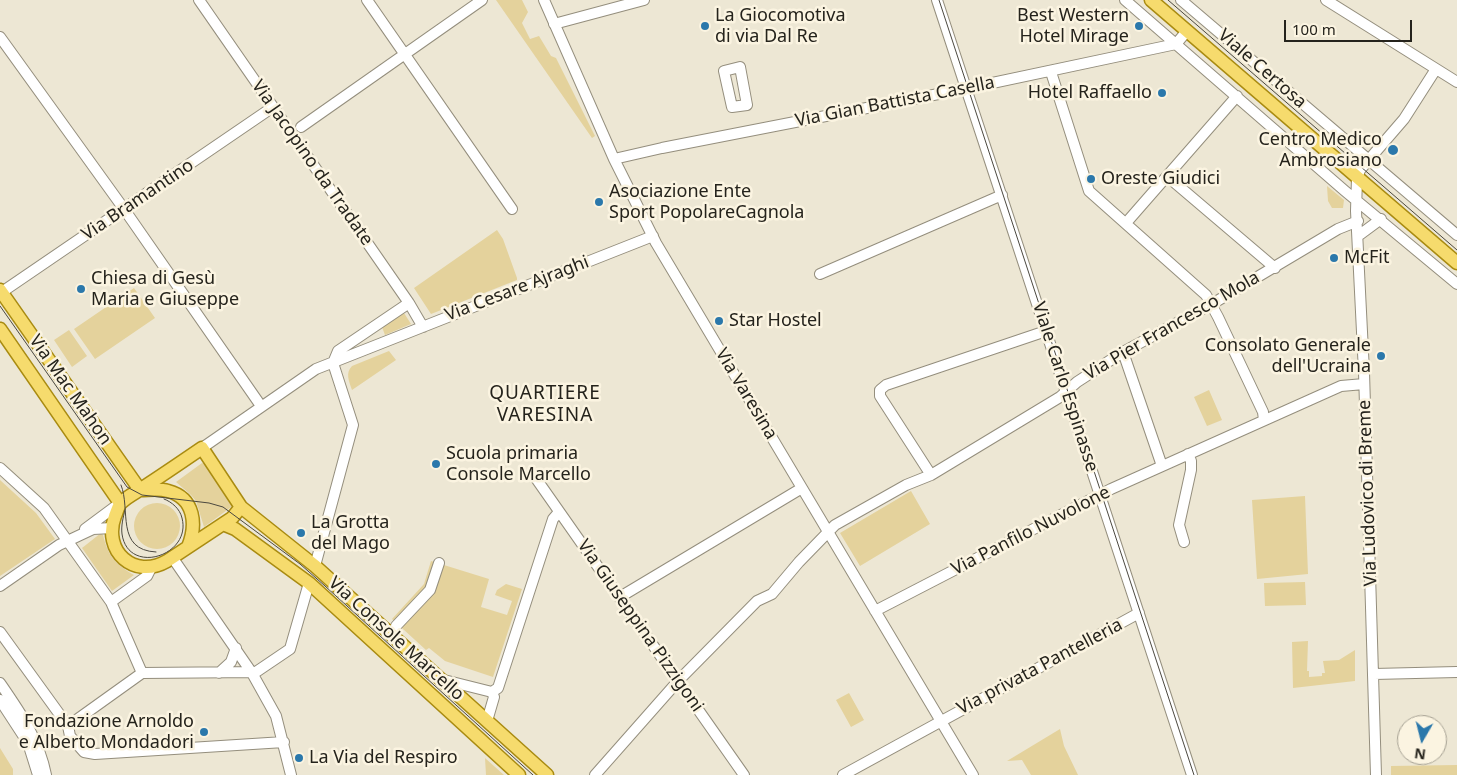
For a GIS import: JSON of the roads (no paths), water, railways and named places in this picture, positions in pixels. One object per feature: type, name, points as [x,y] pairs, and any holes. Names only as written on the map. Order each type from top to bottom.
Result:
[{"type":"main road","name":"Viale Certosa","points":[[1151,0],[1457,263]]},
{"type":"main road","name":"Via Mac Mahon","points":[[1,292],[140,490]]},
{"type":"main road","name":"Via Mac Mahon","points":[[0,329],[120,503]]},
{"type":"main road","points":[[202,448],[120,503],[112,528],[113,543],[122,557],[138,566],[162,564],[223,524],[235,515],[241,507]]},
{"type":"main road","name":"Via Console Marcello","points":[[202,448],[241,507],[315,566],[547,775]]},
{"type":"main road","points":[[140,490],[169,491],[184,500],[191,510],[194,522],[188,547]]},
{"type":"main road","name":"Via Console Marcello","points":[[223,524],[235,529],[309,583],[519,775]]},
{"type":"street","name":"Via Jacopino da Tradate","points":[[199,0],[409,303],[422,326]]},
{"type":"street","points":[[367,0],[512,209]]},
{"type":"street","points":[[301,127],[482,0]]},
{"type":"street","name":"Via Varesina","points":[[544,0],[614,159],[653,236],[973,775]]},
{"type":"street","points":[[554,24],[644,0]]},
{"type":"street","name":"Viale Carlo Espinasse","points":[[937,0],[1192,775]]},
{"type":"street","name":"Viale Certosa","points":[[1125,0],[1237,96],[1357,205],[1381,219],[1457,284]]},
{"type":"street","name":"Viale Certosa","points":[[1181,0],[1457,235]]},
{"type":"street","points":[[1328,0],[1457,82]]},
{"type":"street","points":[[1176,44],[1187,31]]},
{"type":"street","points":[[0,37],[124,209],[261,406]]},
{"type":"street","name":"Via Gian Battista Casella","points":[[614,159],[671,146],[1051,72],[1176,44]]},
{"type":"street","points":[[1357,205],[1360,170],[1404,120],[1436,69]]},
{"type":"street","points":[[1051,72],[1089,191],[1206,295],[1263,412],[1264,420]]},
{"type":"street","points":[[1126,223],[1237,96]]},
{"type":"street","name":"Via Bramantino","points":[[1,292],[273,107]]},
{"type":"street","points":[[1168,176],[1275,268]]},
{"type":"street","points":[[820,274],[1002,195]]},
{"type":"street","name":"Via Ludovico di Breme","points":[[1357,205],[1376,775]]},
{"type":"street","points":[[1358,236],[1381,219]]},
{"type":"street","name":"Via Pier Francesco Mola","points":[[595,775],[678,681],[757,601],[772,594],[799,562],[835,525],[906,485],[931,475],[1066,392],[1077,382],[1123,352],[1275,268],[1338,229],[1358,221]]},
{"type":"street","name":"Via Cesare Ajraghi","points":[[202,448],[316,369],[653,236]]},
{"type":"street","name":"Via Cesare Ajraghi","points":[[333,363],[338,351],[409,303]]},
{"type":"street","points":[[376,325],[381,343]]},
{"type":"street","points":[[931,475],[880,396],[880,390],[886,385],[1046,331]]},
{"type":"street","points":[[1123,352],[1162,466]]},
{"type":"street","points":[[315,566],[353,425],[333,363]]},
{"type":"street","name":"Via Panfilo Nuvolone","points":[[875,611],[1100,494],[1341,386],[1364,384]]},
{"type":"street","points":[[1184,542],[1179,526],[1191,470],[1188,454]]},
{"type":"street","points":[[0,468],[44,508],[111,602],[142,673]]},
{"type":"street","name":"Via Giuseppina Pizzigoni","points":[[535,477],[744,775]]},
{"type":"street","points":[[620,597],[802,488]]},
{"type":"street","points":[[69,542],[120,503]]},
{"type":"street","points":[[440,679],[492,692],[498,688],[553,519],[560,512]]},
{"type":"street","points":[[0,586],[59,545],[69,542],[93,529],[112,528]]},
{"type":"street","points":[[172,557],[236,648],[276,716],[291,775]]},
{"type":"street","points":[[396,626],[430,590],[438,563]]},
{"type":"street","points":[[111,602],[147,576],[152,566]]},
{"type":"street","points":[[68,726],[142,673],[252,673],[261,669],[290,649],[309,583]]},
{"type":"street","name":"Via privata Pantelleria","points":[[843,775],[1139,614]]},
{"type":"street","points":[[0,632],[68,726],[70,736],[80,750],[84,752],[94,754],[284,742]]},
{"type":"street","points":[[219,673],[231,662],[236,648]]},
{"type":"street","points":[[1374,674],[1457,672]]},
{"type":"street","points":[[0,683],[27,722],[36,739],[44,761],[46,775]]},
{"type":"street","points":[[487,721],[494,697],[492,692]]},
{"type":"street","points":[[0,700],[28,743],[38,775]]},
{"type":"tram line","points":[[939,0],[1194,775]]},
{"type":"tram line","points":[[1168,0],[1457,250]]},
{"type":"tram line","points":[[0,306],[127,487],[142,495],[209,503],[223,507],[300,564],[533,775]]},
{"type":"tram line","points":[[121,485],[130,536],[135,544],[143,550],[156,552]]},
{"type":"tram line","points":[[125,510],[122,534],[127,547],[135,555],[146,557],[158,556],[169,551],[178,542],[183,531],[182,518],[178,509],[164,499]]},
{"type":"place","name":"La Giocomotiva di via Dal Re","points":[[705,26]]},
{"type":"place","name":"Best Western Hotel Mirage","points":[[1139,26]]},
{"type":"place","name":"Hotel Raffaello","points":[[1162,93]]},
{"type":"place","name":"Centro Medico Ambrosiano","points":[[1393,150]]},
{"type":"place","name":"Oreste Giudici","points":[[1091,179]]},
{"type":"place","name":"Asociazione Ente Sport PopolareCagnola","points":[[599,202]]},
{"type":"place","name":"McFit","points":[[1334,258]]},
{"type":"place","name":"Chiesa di Gesù Maria e Giuseppe","points":[[81,289]]},
{"type":"place","name":"Star Hostel","points":[[719,321]]},
{"type":"place","name":"Consolato Generale dell'Ucraina","points":[[1381,356]]},
{"type":"place","name":"Scuola primaria Console Marcello","points":[[436,464]]},
{"type":"place","name":"La Grotta del Mago","points":[[301,533]]},
{"type":"place","name":"Fondazione Arnoldo e Alberto Mondadori","points":[[204,732]]},
{"type":"place","name":"La Via del Respiro","points":[[299,758]]},
{"type":"district","name":"QUARTIERE VARESINA","points":[[545,405]]}]
